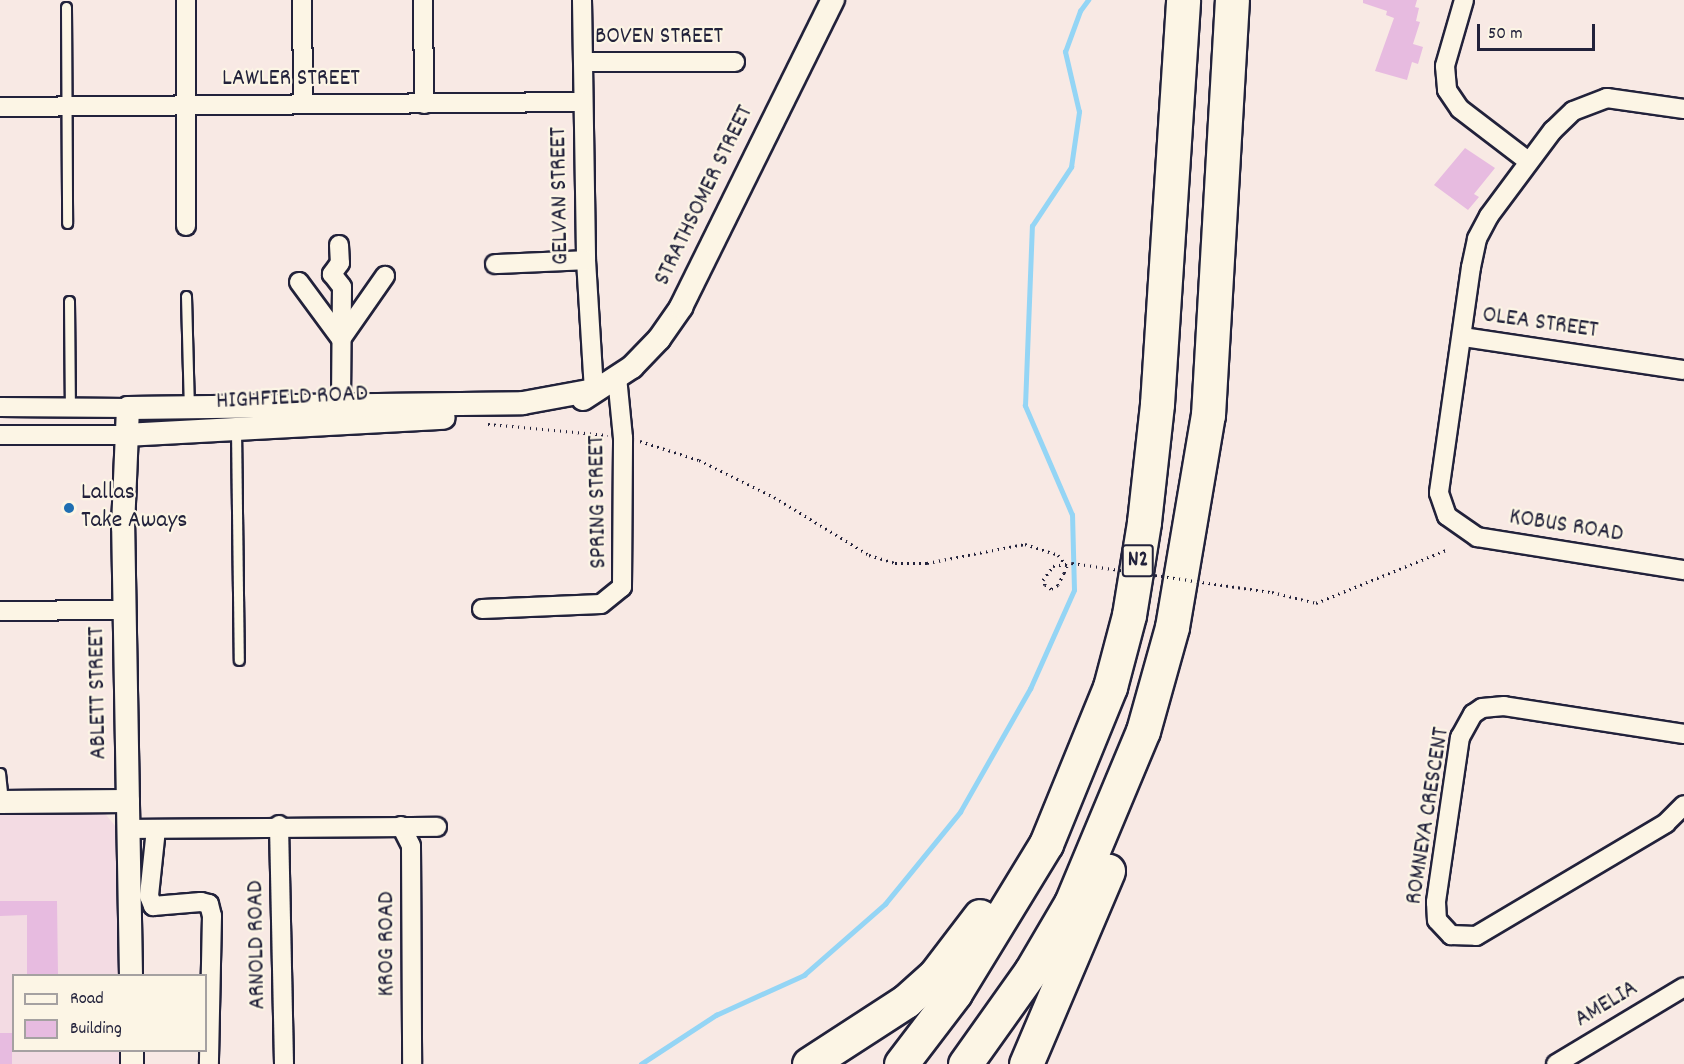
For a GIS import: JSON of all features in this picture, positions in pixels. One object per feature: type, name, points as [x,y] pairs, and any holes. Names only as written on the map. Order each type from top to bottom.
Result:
[{"type":"highway","name":"N2","points":[[901,1064],[955,993],[1046,844],[1110,687],[1129,615],[1144,522],[1157,404],[1164,255],[1183,0]]},
{"type":"highway","name":"N2","points":[[965,1064],[1032,971],[1071,903],[1143,731],[1172,627],[1208,415],[1232,0]]},
{"type":"highway","points":[[809,1064],[906,1001],[962,943],[1026,834],[1061,759],[1091,678],[1127,534],[1164,255]]},
{"type":"highway","points":[[1026,1064],[1091,915],[1156,740],[1183,636],[1208,415]]},
{"type":"street","points":[[186,0],[186,226]]},
{"type":"street","points":[[302,0],[303,102]]},
{"type":"street","points":[[423,0],[424,104]]},
{"type":"street","name":"GELVAN STREET","points":[[582,0],[588,393]]},
{"type":"street","name":"STRATHSOMER STREET","points":[[588,393],[617,377],[659,339],[681,307],[833,0]]},
{"type":"street","points":[[1464,0],[1445,66],[1447,90],[1460,109],[1528,161]]},
{"type":"street","name":"BOVEN STREET","points":[[583,62],[735,62]]},
{"type":"street","points":[[1463,337],[1477,239],[1489,216],[1528,161],[1565,117],[1596,100],[1684,109]]},
{"type":"street","name":"LAWLER STREET","points":[[0,107],[303,102],[424,104],[583,102]]},
{"type":"street","points":[[340,254],[351,273],[342,287],[341,404]]},
{"type":"street","points":[[495,264],[586,260]]},
{"type":"street","points":[[341,339],[385,276]]},
{"type":"street","points":[[299,282],[341,339]]},
{"type":"street","name":"OLEA STREET","points":[[1446,516],[1439,493],[1463,337],[1684,370]]},
{"type":"street","name":"SPRING STREET","points":[[482,609],[601,604],[616,595],[625,578],[623,438],[617,377]]},
{"type":"street","name":"HIGHFIELD ROAD","points":[[0,407],[128,408],[523,403],[588,393]]},
{"type":"street","name":"HIGHFIELD ROAD","points":[[0,435],[125,435],[524,414],[588,393]]},
{"type":"street","name":"ABLETT STREET","points":[[128,408],[125,435],[124,610],[131,974]]},
{"type":"street","name":"KOBUS ROAD","points":[[1446,516],[1477,537],[1684,570]]},
{"type":"street","points":[[0,611],[124,610]]},
{"type":"street","name":"ROMNEYA CRESCENT","points":[[1684,734],[1504,706],[1482,708],[1473,714],[1460,737],[1436,902],[1437,920],[1451,935],[1476,936],[1666,823],[1684,805]]},
{"type":"street","points":[[2,802],[128,801]]},
{"type":"street","points":[[130,829],[279,825],[436,827]]},
{"type":"street","name":"ARNOLD ROAD","points":[[279,825],[284,1064]]},
{"type":"street","name":"KROG ROAD","points":[[401,826],[411,846],[412,1064]]},
{"type":"street","points":[[156,829],[149,896],[153,906],[201,902],[209,904],[212,916],[209,1064]]},
{"type":"street","name":"AMELIA","points":[[1556,1064],[1684,987]]},
{"type":"lane","points":[[66,7],[67,223]]},
{"type":"lane","points":[[186,296],[189,407]]},
{"type":"lane","points":[[69,301],[70,407]]},
{"type":"lane","points":[[236,429],[239,660]]},
{"type":"lane","points":[[0,773],[2,802]]},
{"type":"path","points":[[483,423],[652,442],[699,460],[774,497],[869,555],[894,563],[927,563],[1025,544],[1058,555],[1066,566],[1058,585],[1051,589],[1045,585],[1043,580],[1053,566],[1072,563],[1272,592],[1316,603],[1446,550]]},
{"type":"shaded area","points":[[103,811],[124,837],[123,974],[12,974],[12,1052],[123,1052],[123,1064],[0,1064],[0,813]]},
{"type":"building","points":[[1363,0],[1417,0],[1415,7],[1419,8],[1416,21],[1420,22],[1413,44],[1423,47],[1418,64],[1412,62],[1407,80],[1375,71],[1394,18],[1386,15],[1387,11],[1363,3]]},
{"type":"building","points":[[1465,148],[1495,168],[1474,194],[1479,197],[1468,210],[1434,185]]},
{"type":"building","points":[[0,901],[57,901],[58,974],[27,974],[27,915],[0,916]]},
{"type":"building","points":[[0,1033],[12,1033],[12,1064],[0,1064]]},
{"type":"waterway","points":[[641,1064],[716,1015],[804,975],[885,904],[960,812],[1030,689],[1074,590],[1072,515],[1025,406],[1032,226],[1071,167],[1079,112],[1065,52],[1080,11],[1088,0]]},
{"type":"place","name":"Lallas Take Aways","points":[[69,508]]}]
